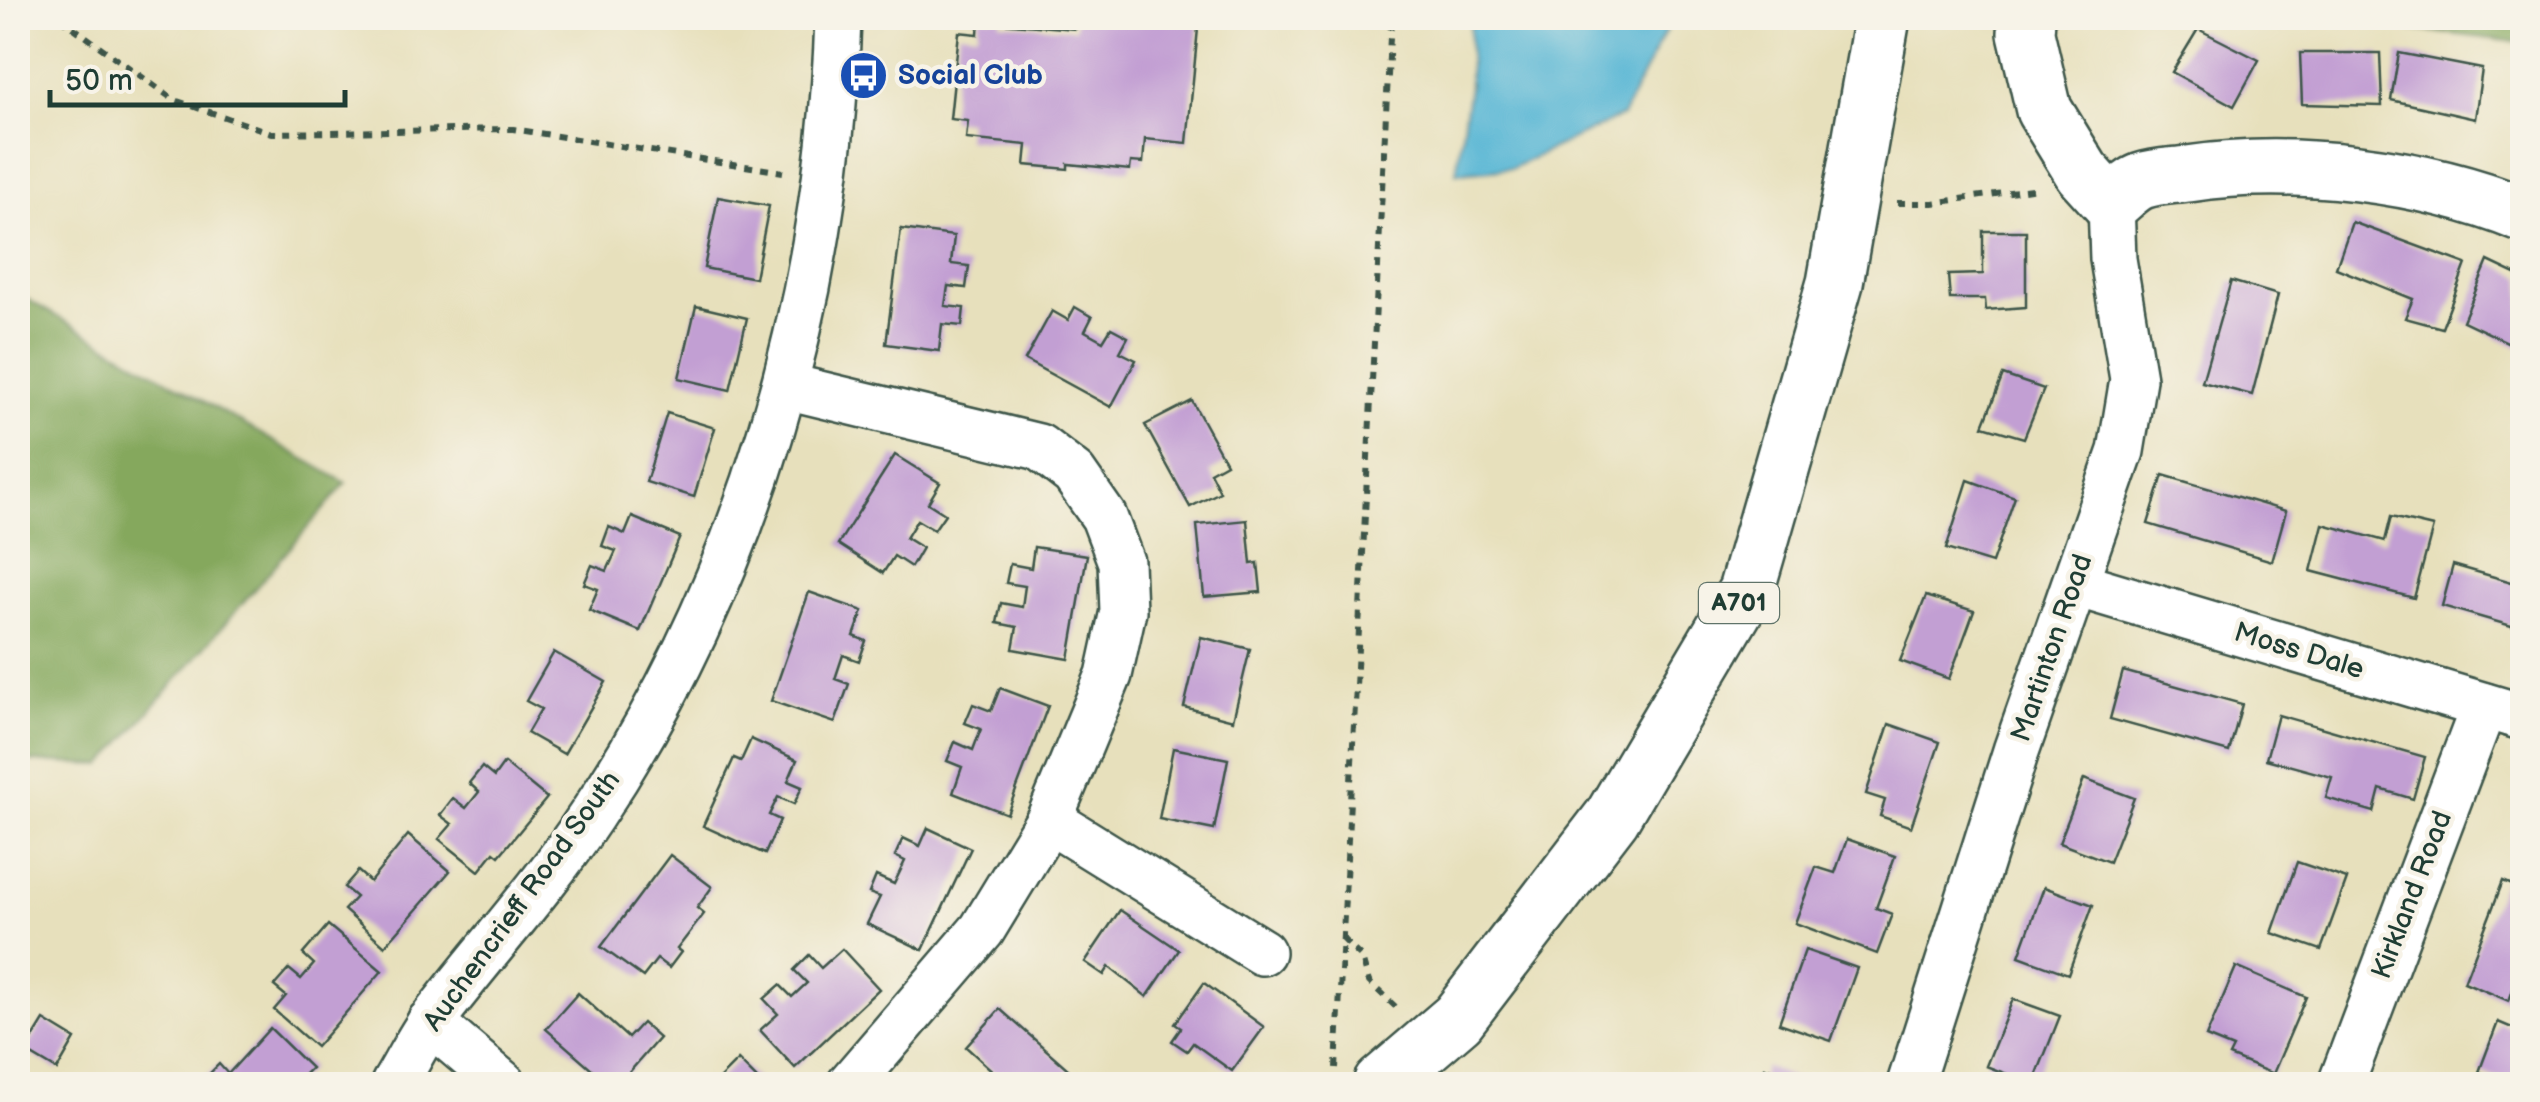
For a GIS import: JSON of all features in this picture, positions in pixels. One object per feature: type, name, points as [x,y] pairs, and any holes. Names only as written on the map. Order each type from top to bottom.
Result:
[{"type":"main road","name":"A701","points":[[1382,1084],[1458,1018],[1612,817],[1746,591],[1835,283],[1882,18]]},
{"type":"main road","points":[[2027,25],[2044,110],[2082,172],[2111,204],[2142,182],[2202,172],[2285,166],[2387,178],[2493,202],[2522,214]]},
{"type":"street","name":"Auchencrieff Road South","points":[[394,1084],[430,1022],[501,937],[590,817],[672,684],[722,572],[786,386],[804,308],[836,77],[838,18]]},
{"type":"street","name":"Martinton Road","points":[[1910,1084],[2016,751],[2121,451],[2133,379],[2113,259],[2111,204]]},
{"type":"street","points":[[786,386],[1039,447],[1074,474],[1104,516],[1120,562],[1123,611],[1109,674],[1049,820],[982,930],[850,1084]]},
{"type":"street","name":"Moss Dale","points":[[2076,584],[2503,712]]},
{"type":"street","name":"Kirkland Road","points":[[2341,1084],[2503,712]]},
{"type":"street","points":[[1049,820],[1262,952]]},
{"type":"street","points":[[430,1022],[503,1084]]},
{"type":"path","points":[[60,18],[174,100],[272,133],[513,130],[824,178]]},
{"type":"path","points":[[1338,1037],[1390,18]]},
{"type":"path","points":[[1850,204],[1933,203],[2046,187],[2111,204]]},
{"type":"path","points":[[1342,938],[1362,958],[1369,982],[1431,1041]]},
{"type":"green space","points":[[2320,18],[2522,18],[2522,45],[2517,42]]},
{"type":"green space","points":[[18,294],[346,483],[103,765],[18,761]]},
{"type":"water","points":[[1470,18],[1672,18],[1622,116],[1512,168],[1456,173],[1469,87]]},
{"type":"building","points":[[979,18],[1075,29],[1076,18],[1199,18],[1187,143],[1145,139],[1143,163],[1131,162],[1130,170],[1068,164],[1068,169],[1025,165],[1027,145],[966,139],[968,121],[950,119],[959,32],[978,34]]},
{"type":"building","points":[[2198,29],[2259,60],[2234,106],[2172,72]]},
{"type":"building","points":[[2300,53],[2380,53],[2382,106],[2302,104]]},
{"type":"building","points":[[2399,53],[2482,69],[2475,119],[2391,100]]},
{"type":"building","points":[[718,197],[769,206],[755,278],[704,268]]},
{"type":"building","points":[[2352,222],[2466,264],[2442,328],[2405,318],[2413,299],[2336,268]]},
{"type":"building","points":[[901,229],[954,236],[951,264],[969,266],[966,288],[948,286],[945,306],[964,308],[962,326],[942,324],[939,351],[886,344]]},
{"type":"building","points":[[1983,231],[2026,231],[2026,307],[1986,310],[1985,299],[1950,299],[1948,275],[1983,274]]},
{"type":"building","points":[[2488,261],[2522,277],[2522,349],[2463,321]]},
{"type":"building","points":[[2231,281],[2278,295],[2252,395],[2202,382]]},
{"type":"building","points":[[696,306],[747,318],[730,390],[679,378]]},
{"type":"building","points":[[1075,307],[1092,317],[1085,331],[1103,341],[1111,328],[1128,337],[1120,352],[1136,360],[1111,407],[1025,360],[1052,311],[1068,320]]},
{"type":"building","points":[[2003,375],[2044,389],[2024,438],[1983,426]]},
{"type":"building","points":[[1192,401],[1226,463],[1210,472],[1220,492],[1190,507],[1145,425]]},
{"type":"building","points":[[667,413],[715,428],[694,497],[646,482]]},
{"type":"building","points":[[895,455],[940,483],[928,503],[945,514],[934,530],[917,520],[906,538],[922,548],[911,567],[894,556],[883,573],[838,544]]},
{"type":"building","points":[[2163,475],[2286,511],[2272,561],[2148,524]]},
{"type":"building","points":[[1968,480],[2015,497],[1992,563],[1946,549]]},
{"type":"building","points":[[632,517],[680,537],[640,631],[589,610],[598,589],[584,584],[592,565],[607,571],[616,551],[602,546],[609,527],[625,534]]},
{"type":"building","points":[[2391,517],[2433,527],[2414,598],[2311,571],[2323,524],[2385,541]]},
{"type":"building","points":[[1247,520],[1251,564],[1258,563],[1261,592],[1204,597],[1197,525]]},
{"type":"building","points":[[1034,547],[1087,555],[1069,659],[1013,649],[1017,627],[997,623],[1001,603],[1022,607],[1025,586],[1006,583],[1010,564],[1031,568]]},
{"type":"building","points":[[2453,565],[2522,585],[2522,629],[2442,606]]},
{"type":"building","points":[[809,592],[863,611],[854,636],[866,641],[859,661],[843,655],[835,679],[849,684],[835,723],[771,701]]},
{"type":"building","points":[[1926,596],[1974,611],[1949,679],[1900,661]]},
{"type":"building","points":[[1201,637],[1250,649],[1233,720],[1184,707]]},
{"type":"building","points":[[554,652],[606,682],[564,754],[527,733],[541,709],[526,701]]},
{"type":"building","points":[[2123,671],[2242,704],[2229,752],[2110,719]]},
{"type":"building","points":[[1000,688],[1048,706],[1007,814],[953,793],[962,767],[947,761],[955,742],[973,750],[981,729],[965,723],[973,704],[991,711]]},
{"type":"building","points":[[2278,715],[2425,757],[2413,799],[2380,789],[2374,812],[2326,798],[2332,777],[2266,759]]},
{"type":"building","points":[[1889,724],[1940,742],[1911,827],[1880,816],[1885,800],[1866,794]]},
{"type":"building","points":[[751,739],[797,760],[788,781],[802,787],[794,804],[778,797],[769,815],[780,820],[765,854],[703,826],[734,758],[741,761]]},
{"type":"building","points":[[1173,748],[1228,759],[1214,830],[1159,819]]},
{"type":"building","points":[[504,763],[547,798],[499,856],[494,852],[479,871],[439,839],[452,824],[440,815],[453,798],[466,808],[479,792],[469,783],[482,767],[494,777]]},
{"type":"building","points":[[2084,779],[2134,798],[2109,862],[2059,843]]},
{"type":"building","points":[[928,828],[971,848],[923,950],[867,924],[880,897],[869,893],[876,876],[894,884],[905,861],[895,856],[903,838],[920,846]]},
{"type":"building","points":[[408,835],[450,871],[385,946],[344,910],[356,897],[344,887],[358,871],[370,882]]},
{"type":"building","points":[[1847,839],[1895,856],[1876,908],[1892,914],[1877,954],[1795,923],[1816,867],[1835,873]]},
{"type":"building","points":[[670,855],[712,887],[697,908],[704,914],[677,949],[681,952],[669,968],[657,959],[643,977],[601,947]]},
{"type":"building","points":[[2297,862],[2347,879],[2321,950],[2272,933]]},
{"type":"building","points":[[2503,881],[2522,889],[2522,964],[2509,1001],[2464,982]]},
{"type":"building","points":[[2044,887],[2093,905],[2068,974],[2019,956]]},
{"type":"building","points":[[1120,910],[1179,950],[1147,997],[1109,967],[1104,975],[1085,962]]},
{"type":"building","points":[[328,925],[382,971],[316,1047],[274,1010],[286,996],[274,986],[289,969],[301,979],[314,964],[303,954]]},
{"type":"building","points":[[842,949],[879,989],[795,1068],[760,1030],[778,1014],[764,999],[780,985],[792,997],[807,983],[794,970],[809,955],[821,968]]},
{"type":"building","points":[[1805,950],[1857,968],[1831,1041],[1779,1023]]},
{"type":"building","points":[[2236,967],[2306,997],[2273,1074],[2229,1056],[2233,1048],[2206,1037]]},
{"type":"building","points":[[1204,983],[1264,1027],[1232,1071],[1193,1043],[1187,1051],[1172,1041],[1181,1028],[1175,1024]]},
{"type":"building","points":[[578,993],[628,1038],[642,1023],[659,1038],[619,1084],[609,1084],[546,1029]]},
{"type":"building","points":[[2013,999],[2060,1016],[2033,1084],[1986,1066]]},
{"type":"building","points":[[1000,1009],[1085,1084],[998,1084],[993,1080],[997,1075],[966,1047]]},
{"type":"building","points":[[44,1020],[75,1039],[57,1070],[25,1051]]},
{"type":"building","points":[[2498,1022],[2522,1032],[2522,1084],[2479,1072]]},
{"type":"building","points":[[270,1028],[311,1068],[295,1084],[202,1081],[219,1064],[228,1074]]},
{"type":"building","points":[[738,1060],[762,1084],[714,1084]]},
{"type":"building","points":[[1765,1067],[1809,1084],[1759,1084]]},
{"type":"place","name":"Social Club","points":[[863,75]]}]
